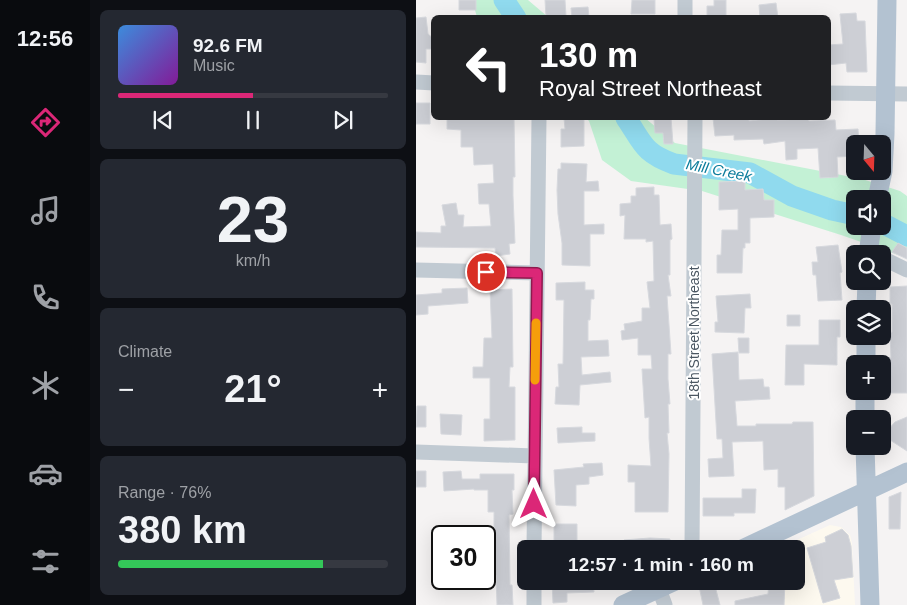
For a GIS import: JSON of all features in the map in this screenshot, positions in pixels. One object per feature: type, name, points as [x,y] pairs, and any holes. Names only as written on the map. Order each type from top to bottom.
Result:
[{"type":"main road","points":[[884,135],[887,0]]},
{"type":"main road","points":[[865,455],[870,605]]},
{"type":"main road","points":[[761,540],[907,472]]},
{"type":"main road","points":[[622,605],[666,592]]},
{"type":"street","points":[[685,0],[686,15]]},
{"type":"street","points":[[416,82],[431,83]]},
{"type":"street","points":[[831,93],[907,94]]},
{"type":"street","points":[[534,540],[539,120]]},
{"type":"street","name":"18th Street Northeast","points":[[692,540],[695,120]]},
{"type":"street","points":[[891,259],[907,270]]},
{"type":"street","points":[[416,270],[537,273]]},
{"type":"street","points":[[416,452],[534,456]]},
{"type":"street","points":[[534,590],[534,605]]},
{"type":"shaded area","points":[[830,525],[841,527],[850,535],[855,605],[768,605],[768,590],[805,590],[805,540],[797,540]]},
{"type":"green space","points":[[472,0],[528,0],[546,15],[476,15]]},
{"type":"green space","points":[[588,120],[647,120],[675,143],[846,176],[846,180],[865,180],[900,191],[907,196],[907,258],[891,252],[891,245],[870,245],[702,191],[631,181],[602,160]]},
{"type":"building","points":[[459,0],[476,0],[476,10],[459,10]]},
{"type":"building","points":[[545,0],[565,0],[566,15],[546,15]]},
{"type":"building","points":[[632,0],[655,0],[655,14],[631,14]]},
{"type":"building","points":[[714,0],[726,0],[726,15],[707,15],[707,6],[714,6]]},
{"type":"building","points":[[776,3],[778,15],[760,15],[759,5]]},
{"type":"building","points":[[588,7],[589,15],[572,15],[571,8]]},
{"type":"building","points":[[856,13],[857,21],[865,21],[867,72],[847,72],[846,63],[831,65],[831,45],[843,44],[840,14]]},
{"type":"building","points":[[426,17],[428,34],[431,36],[431,49],[426,49],[426,63],[416,62],[416,18]]},
{"type":"building","points":[[416,103],[430,103],[430,124],[416,124]]},
{"type":"building","points":[[447,120],[514,120],[515,177],[513,177],[513,196],[515,243],[509,244],[510,254],[496,256],[495,248],[416,247],[416,232],[441,233],[441,226],[446,226],[442,205],[456,203],[458,215],[464,215],[463,227],[491,226],[489,204],[479,204],[478,184],[494,183],[493,164],[474,165],[473,147],[461,147],[461,130],[447,129]]},
{"type":"building","points":[[564,120],[584,120],[584,146],[561,147],[561,129],[565,129]]},
{"type":"building","points":[[654,120],[671,120],[673,144],[664,144],[663,133],[655,133]]},
{"type":"building","points":[[713,120],[835,120],[836,130],[858,129],[858,135],[846,135],[846,156],[837,157],[838,177],[820,178],[818,148],[797,149],[797,159],[786,160],[785,141],[764,144],[763,139],[734,140],[734,135],[715,136]]},
{"type":"building","points":[[561,163],[587,164],[586,182],[598,181],[599,191],[584,191],[584,225],[604,224],[604,234],[590,234],[590,266],[562,265],[557,190],[558,169],[561,169]]},
{"type":"building","points":[[745,181],[745,190],[763,189],[764,200],[774,200],[774,217],[750,218],[750,243],[745,243],[745,248],[743,248],[742,273],[717,273],[717,255],[721,255],[722,230],[738,230],[738,209],[719,210],[719,182]]},
{"type":"building","points":[[654,187],[654,195],[659,195],[660,225],[671,224],[672,239],[670,240],[670,275],[668,275],[671,296],[667,296],[671,354],[668,354],[670,404],[668,404],[669,433],[667,433],[669,454],[668,512],[635,512],[635,482],[628,482],[628,465],[651,466],[649,417],[645,418],[642,369],[652,369],[651,355],[638,355],[638,338],[622,340],[621,331],[625,330],[624,324],[642,321],[642,308],[650,308],[647,282],[654,281],[653,241],[646,242],[646,239],[624,239],[625,215],[620,216],[620,204],[631,203],[631,196],[636,196],[636,188]]},
{"type":"building","points":[[898,243],[907,248],[907,259],[892,252]]},
{"type":"building","points":[[838,245],[842,272],[840,273],[842,300],[818,301],[816,275],[813,275],[812,262],[818,262],[816,247]]},
{"type":"building","points":[[585,282],[585,290],[594,290],[594,299],[591,299],[590,320],[588,320],[588,341],[608,340],[609,356],[581,357],[582,375],[610,372],[611,382],[580,385],[579,405],[555,404],[556,387],[559,387],[558,364],[563,364],[564,300],[556,300],[556,283]]},
{"type":"building","points":[[907,286],[907,393],[891,393],[891,287]]},
{"type":"building","points":[[467,288],[468,303],[428,306],[428,314],[416,315],[416,295],[442,293],[442,289]]},
{"type":"building","points":[[512,289],[513,367],[510,367],[509,387],[515,387],[515,440],[484,441],[484,419],[490,419],[490,378],[473,378],[473,367],[483,367],[484,338],[492,338],[490,290]]},
{"type":"building","points":[[750,294],[751,308],[745,308],[744,333],[715,332],[715,322],[718,322],[716,296]]},
{"type":"building","points":[[787,315],[800,315],[800,326],[787,326]]},
{"type":"building","points":[[819,320],[840,320],[840,337],[837,337],[837,365],[804,364],[804,385],[785,385],[786,345],[819,345]]},
{"type":"building","points":[[738,338],[749,338],[749,353],[739,353]]},
{"type":"building","points":[[738,352],[739,380],[763,379],[764,387],[769,387],[770,399],[735,401],[737,426],[813,422],[814,496],[785,510],[785,487],[778,487],[778,469],[764,470],[763,441],[732,442],[734,476],[709,477],[708,459],[723,458],[722,439],[717,439],[712,354]]},
{"type":"building","points":[[417,406],[426,406],[426,427],[416,427]]},
{"type":"building","points":[[440,414],[462,415],[461,435],[441,434]]},
{"type":"building","points":[[907,417],[907,451],[891,441],[891,426],[895,422]]},
{"type":"building","points":[[582,427],[582,433],[595,433],[595,441],[558,443],[557,428]]},
{"type":"building","points":[[602,463],[603,475],[589,477],[589,484],[576,485],[576,506],[556,505],[554,470],[584,467],[583,464]]},
{"type":"building","points":[[416,471],[426,471],[426,487],[416,487]]},
{"type":"building","points":[[461,471],[462,479],[480,479],[480,474],[514,474],[514,490],[512,490],[513,514],[509,515],[510,585],[512,585],[513,605],[497,605],[496,525],[494,525],[494,512],[488,512],[488,490],[444,491],[443,472]]},
{"type":"building","points":[[742,489],[756,489],[755,513],[734,513],[734,516],[703,516],[703,498],[742,498]]},
{"type":"building","points":[[901,492],[900,529],[889,529],[889,497]]},
{"type":"building","points":[[554,524],[577,524],[577,540],[554,540]]},
{"type":"building","points":[[842,529],[848,535],[851,546],[853,577],[834,580],[840,598],[823,603],[807,548],[826,542],[825,537]]},
{"type":"building","points":[[650,538],[670,539],[670,540],[624,540]]},
{"type":"building","points":[[552,590],[594,590],[594,592],[567,593],[567,602],[553,603]]},
{"type":"building","points":[[700,590],[716,590],[720,605],[703,605]]},
{"type":"building","points":[[768,590],[785,590],[784,605],[735,605],[735,601],[768,594]]},
{"type":"waterway","name":"Mill Creek","points":[[504,0],[514,15]]},
{"type":"waterway","name":"Mill Creek","points":[[627,120],[640,141],[656,156],[664,160],[674,164],[750,173],[792,196],[846,213]]},
{"type":"waterway","name":"Mill Creek","points":[[891,228],[907,236]]},
{"type":"slow traffic","points":[[535,380],[536,323]]},
{"type":"route","points":[[486,272],[537,273],[534,504]]}]
